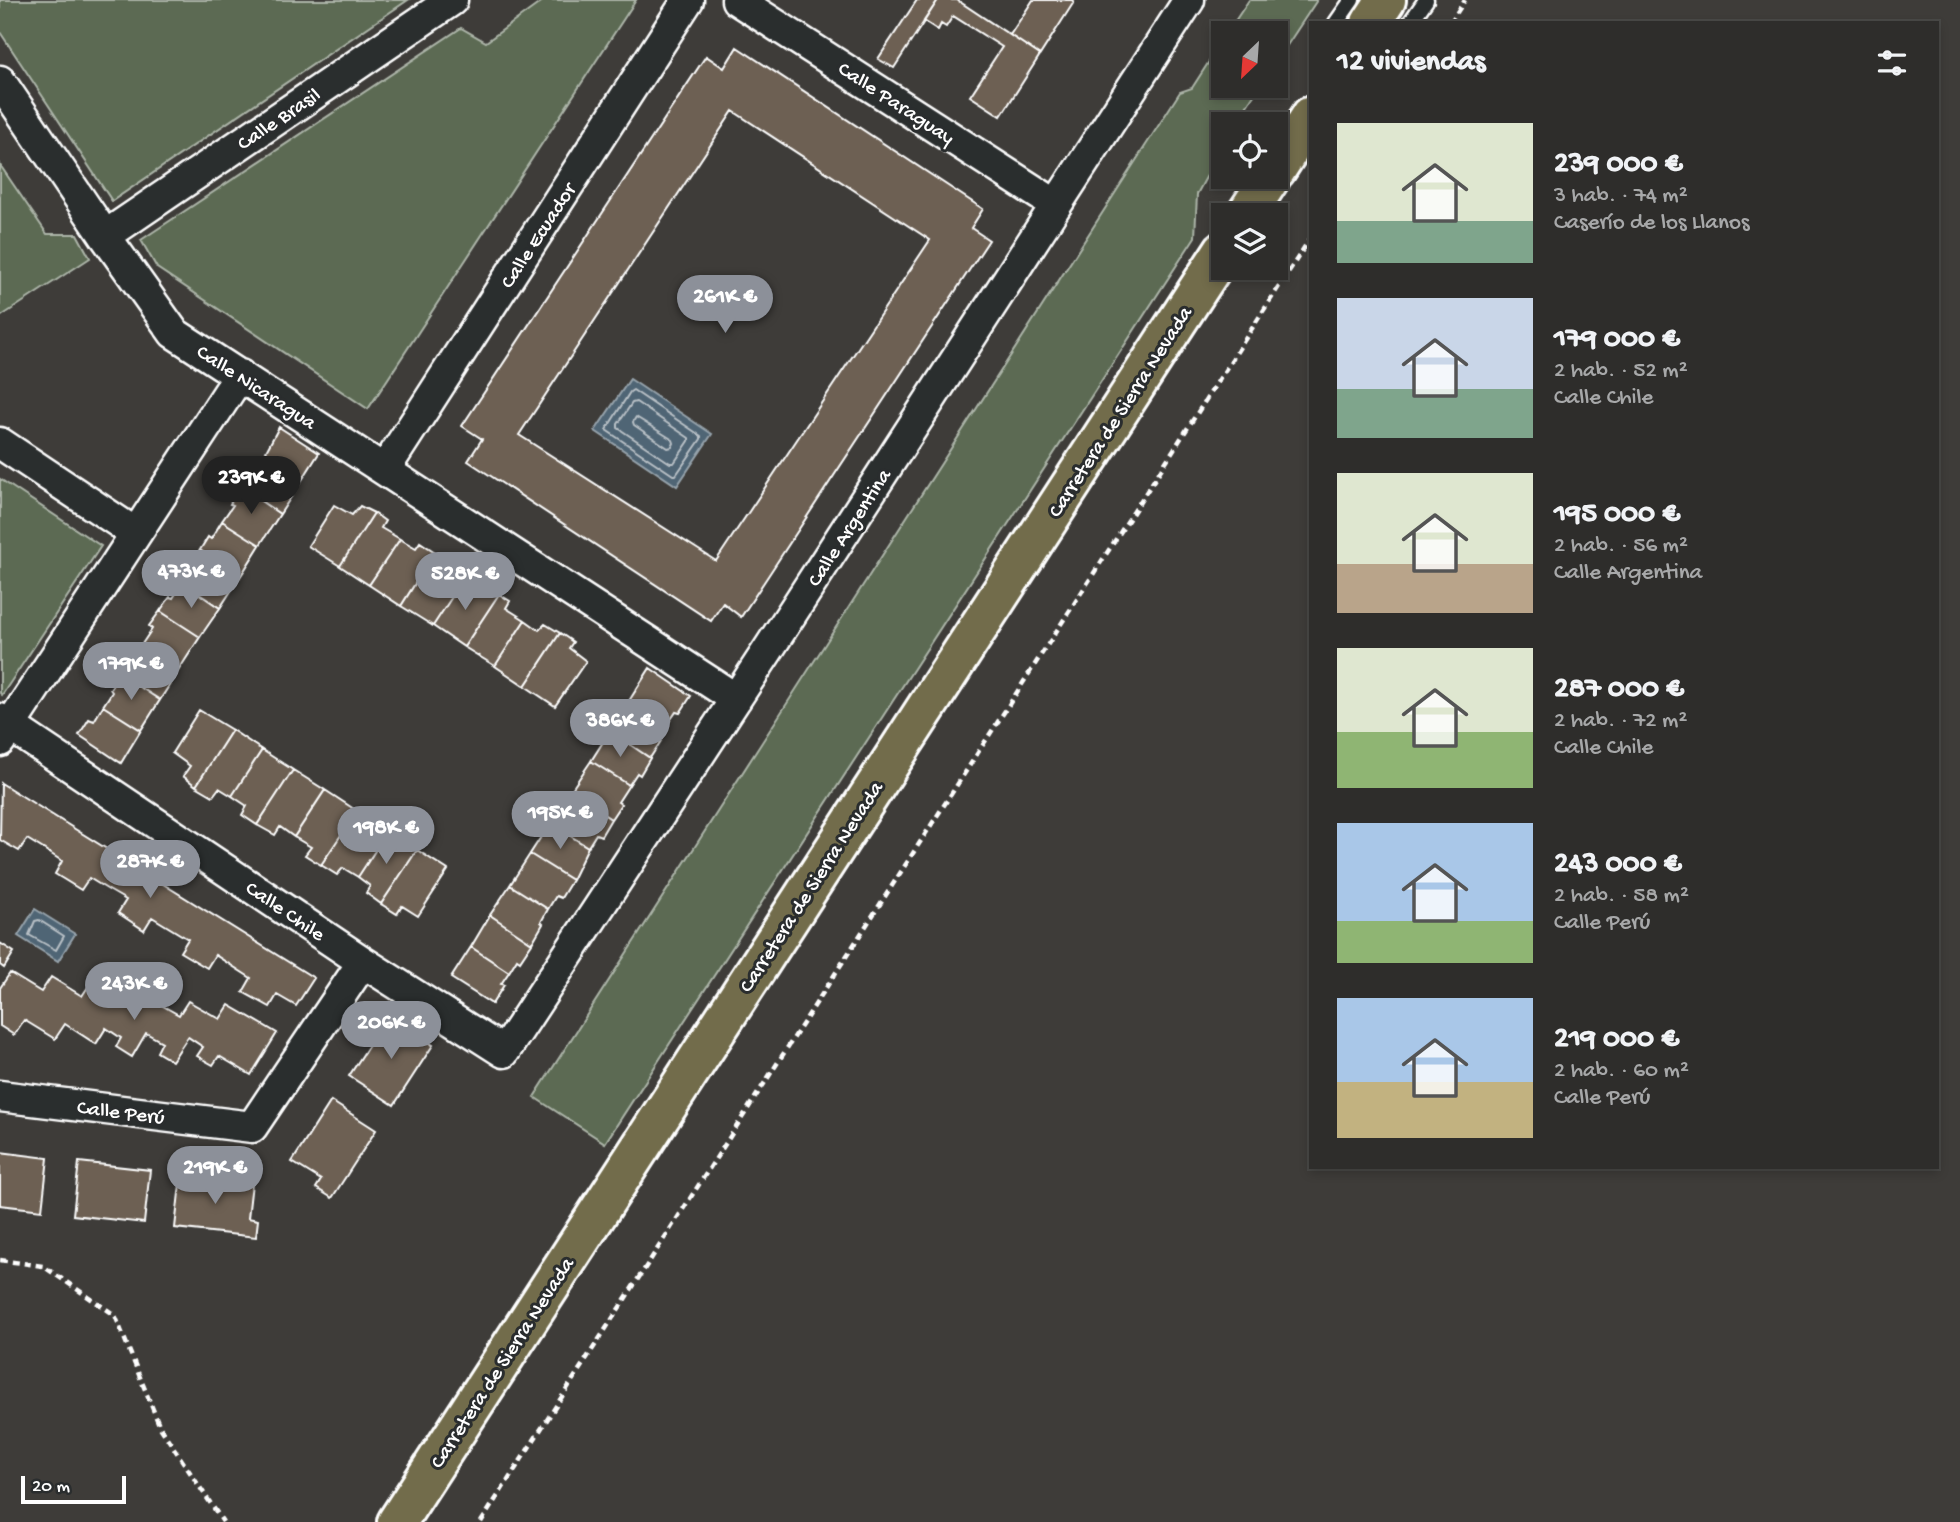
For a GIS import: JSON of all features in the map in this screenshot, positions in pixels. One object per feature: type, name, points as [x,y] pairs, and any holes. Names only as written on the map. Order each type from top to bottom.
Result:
[{"type":"main road","points":[[1372,21],[1385,0]]},
{"type":"main road","points":[[1288,151],[1309,121]]},
{"type":"main road","name":"Carretera de Sierra Nevada","points":[[397,1522],[1211,268]]},
{"type":"street","name":"Calle Brasil","points":[[105,236],[452,0]]},
{"type":"street","name":"Calle Ecuador","points":[[386,469],[688,0]]},
{"type":"street","name":"Calle Paraguay","points":[[737,0],[1056,205]]},
{"type":"street","name":"Calle Argentina","points":[[504,1052],[1189,0]]},
{"type":"street","name":"Calle Nicaragua","points":[[0,80],[174,333],[736,699]]},
{"type":"street","points":[[3,729],[240,375]]},
{"type":"street","points":[[0,443],[135,533]]},
{"type":"street","name":"Calle Chile","points":[[3,729],[504,1052]]},
{"type":"street","name":"Calle Perú","points":[[0,1096],[252,1127],[363,961]]},
{"type":"lane","points":[[1337,21],[1352,0]]},
{"type":"lane","points":[[1411,21],[1426,0]]},
{"type":"path","points":[[1451,21],[1465,0]]},
{"type":"path","points":[[481,1522],[1309,240]]},
{"type":"path","points":[[0,1260],[43,1266],[115,1315],[160,1427],[223,1522]]},
{"type":"green space","points":[[0,0],[408,0],[112,201],[0,32]]},
{"type":"green space","points":[[544,0],[636,0],[368,409],[157,268],[141,240],[461,28],[486,42]]},
{"type":"green space","points":[[1249,0],[1317,0],[1288,44],[1288,21],[1235,21]]},
{"type":"green space","points":[[1211,59],[1211,98],[1252,98],[1243,112],[1211,112],[1211,168],[1197,194],[1195,237],[605,1143],[534,1097],[1180,92],[1192,88]]},
{"type":"green space","points":[[0,165],[47,234],[77,234],[90,258],[0,317]]},
{"type":"green space","points":[[0,479],[101,546],[2,695],[0,693]]},
{"type":"water","points":[[630,379],[712,434],[677,486],[595,431]]},
{"type":"water","points":[[35,909],[75,934],[58,961],[18,936]]},
{"type":"building","points":[[917,0],[938,0],[894,68],[878,59]]},
{"type":"building","points":[[938,0],[957,0],[1040,55],[1001,116],[970,96],[1002,47],[953,16],[946,27],[941,24],[938,30],[924,21]]},
{"type":"building","points":[[1033,0],[1074,2],[1040,55],[1010,35]]},
{"type":"building","points":[[737,47],[983,209],[971,228],[989,240],[741,617],[723,603],[711,621],[468,461],[482,439],[462,426],[706,56],[724,68]],"holes":[[[733,111],[930,240],[716,561],[519,435]]]},
{"type":"building","points":[[279,427],[319,453],[300,483],[262,459]]},
{"type":"building","points":[[262,459],[300,483],[280,514],[240,487]]},
{"type":"building","points":[[240,487],[280,514],[260,545],[222,521],[233,505],[230,504]]},
{"type":"building","points":[[334,505],[352,515],[360,506],[374,513],[340,566],[308,546]]},
{"type":"building","points":[[374,513],[385,521],[381,528],[400,539],[369,585],[340,566]]},
{"type":"building","points":[[222,521],[260,545],[240,577],[200,550],[208,537],[211,539]]},
{"type":"building","points":[[400,539],[416,548],[420,542],[435,552],[401,606],[369,585]]},
{"type":"building","points":[[200,550],[240,577],[220,608],[183,583]]},
{"type":"building","points":[[435,552],[448,561],[443,567],[463,580],[433,626],[401,606]]},
{"type":"building","points":[[463,580],[482,592],[487,586],[499,594],[464,647],[433,626]]},
{"type":"building","points":[[183,583],[220,608],[200,637],[160,611]]},
{"type":"building","points":[[499,594],[510,601],[506,608],[525,620],[495,666],[464,647]]},
{"type":"building","points":[[160,611],[200,637],[180,668],[142,644],[152,629],[149,626]]},
{"type":"building","points":[[525,620],[539,630],[545,624],[560,633],[525,686],[495,666]]},
{"type":"building","points":[[560,633],[573,642],[569,648],[586,661],[555,706],[525,686]]},
{"type":"building","points":[[142,644],[180,668],[160,700],[120,674],[129,660],[132,662]]},
{"type":"building","points":[[650,668],[691,696],[680,713],[676,712],[667,725],[629,701]]},
{"type":"building","points":[[120,674],[160,700],[141,730],[103,706]]},
{"type":"building","points":[[629,701],[667,725],[650,758],[610,731]]},
{"type":"building","points":[[103,706],[141,730],[121,763],[79,735],[89,719],[94,721]]},
{"type":"building","points":[[199,710],[232,730],[196,786],[183,776],[190,766],[172,753]]},
{"type":"building","points":[[232,730],[262,750],[232,796],[219,788],[213,796],[196,786]]},
{"type":"building","points":[[610,731],[650,758],[640,775],[637,773],[629,785],[591,761]]},
{"type":"building","points":[[262,750],[293,770],[257,825],[242,815],[247,806],[232,796]]},
{"type":"building","points":[[591,761],[629,785],[611,819],[570,792]]},
{"type":"building","points":[[293,770],[325,790],[294,837],[280,827],[275,835],[257,825]]},
{"type":"building","points":[[1,783],[314,978],[296,1006],[277,995],[270,1007],[243,992],[251,978],[215,955],[207,968],[180,952],[188,939],[152,917],[144,930],[118,913],[126,900],[89,878],[81,890],[55,874],[62,861],[27,839],[19,851],[0,840]]},
{"type":"building","points":[[325,790],[357,811],[321,865],[305,855],[311,847],[294,837]]},
{"type":"building","points":[[570,792],[611,819],[601,836],[596,834],[588,847],[550,823]]},
{"type":"building","points":[[357,811],[388,831],[358,877],[343,868],[337,875],[321,865]]},
{"type":"building","points":[[550,823],[588,847],[572,880],[530,854]]},
{"type":"building","points":[[388,831],[417,850],[381,904],[366,893],[370,886],[358,877]]},
{"type":"building","points":[[417,850],[448,870],[418,916],[402,906],[397,914],[381,904]]},
{"type":"building","points":[[530,854],[572,880],[561,898],[556,896],[548,909],[510,885]]},
{"type":"building","points":[[510,885],[548,909],[532,943],[490,915]]},
{"type":"building","points":[[490,915],[532,943],[509,972],[471,947]]},
{"type":"building","points":[[0,943],[14,952],[4,968],[0,965]]},
{"type":"building","points":[[471,947],[509,972],[492,1004],[451,978]]},
{"type":"building","points":[[10,973],[41,992],[51,977],[82,996],[92,981],[139,1011],[147,997],[179,1015],[188,1001],[220,1019],[229,1005],[277,1033],[251,1075],[219,1056],[213,1065],[197,1056],[203,1047],[188,1037],[172,1061],[157,1052],[162,1042],[146,1033],[132,1057],[116,1047],[121,1038],[106,1028],[96,1044],[65,1024],[55,1039],[24,1020],[14,1035],[0,1026],[0,988]]},
{"type":"building","points":[[388,1016],[433,1045],[394,1105],[349,1076]]},
{"type":"building","points":[[331,1101],[376,1130],[332,1198],[316,1188],[321,1180],[292,1162]]},
{"type":"building","points":[[0,1152],[48,1158],[42,1210],[0,1205]]},
{"type":"building","points":[[79,1162],[150,1170],[144,1223],[73,1215]]},
{"type":"building","points":[[181,1175],[252,1183],[248,1218],[258,1220],[256,1237],[175,1228]]}]
